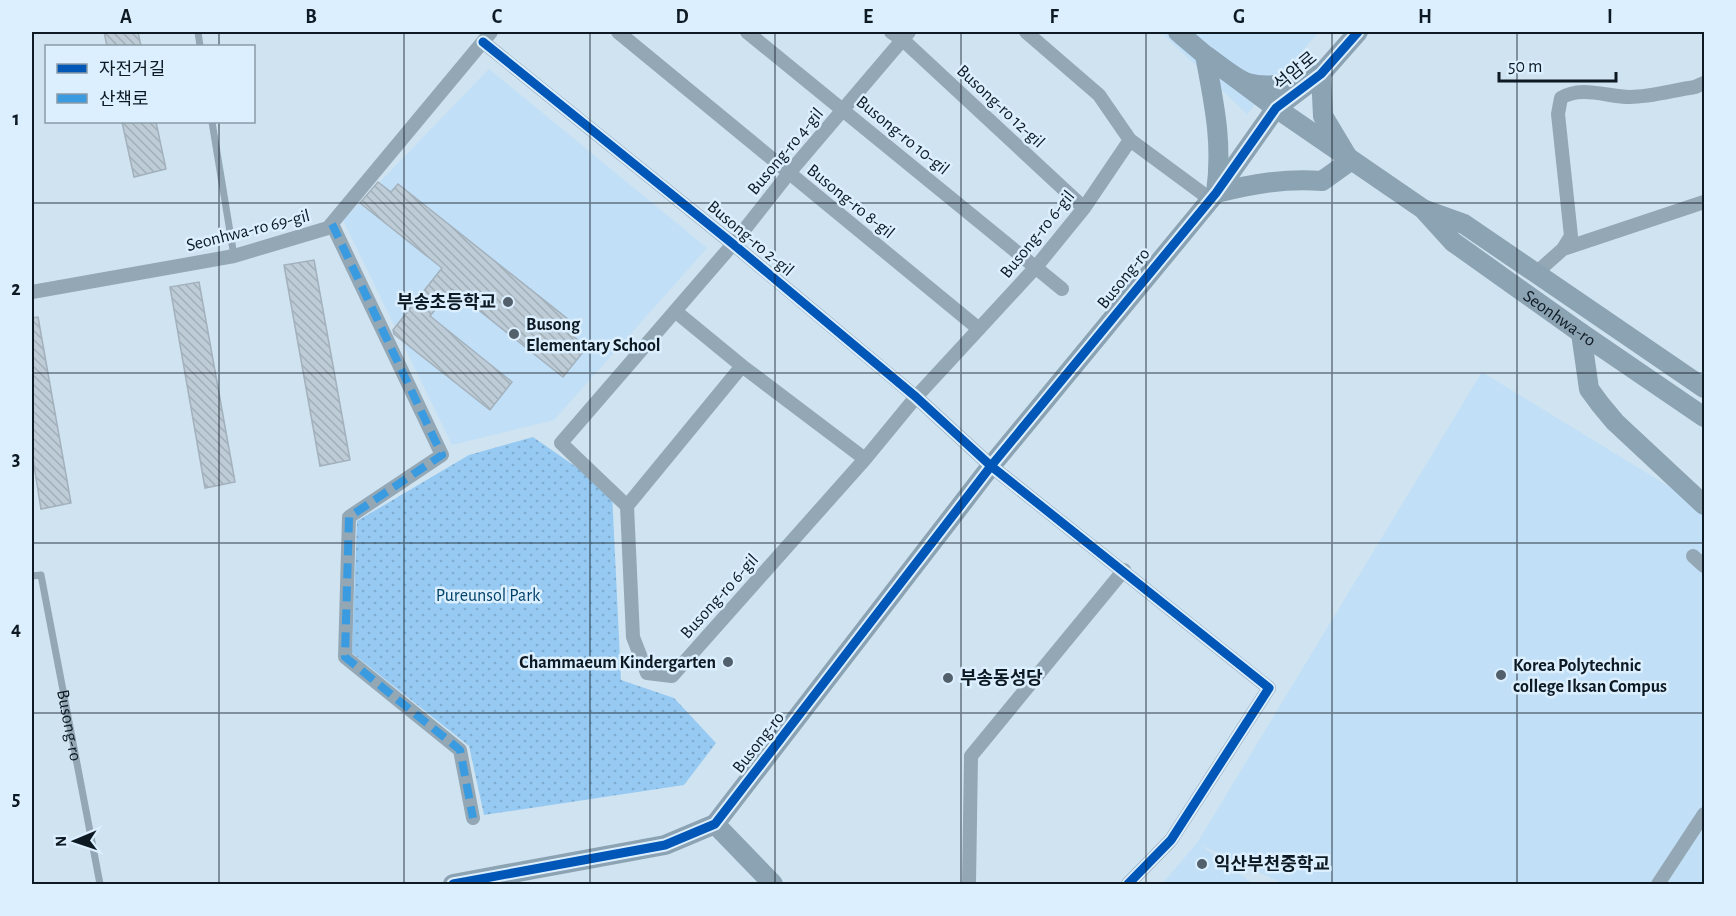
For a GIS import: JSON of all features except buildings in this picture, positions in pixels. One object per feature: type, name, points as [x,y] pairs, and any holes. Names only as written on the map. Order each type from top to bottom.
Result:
[{"type":"street","name":"Busong-ro 8-gil","points":[[618,32],[979,329]]},
{"type":"street","name":"Busong-ro 10-gil","points":[[747,32],[1062,290]]},
{"type":"street","points":[[1026,32],[1099,95],[1130,140],[1213,196],[1277,180],[1322,181],[1350,161],[1323,116],[1321,74],[1286,83],[1262,85],[1246,83],[1205,55]]},
{"type":"street","name":"Seonhwa-ro","points":[[1179,32],[1205,55],[1350,161],[1423,209],[1464,224],[1704,388]]},
{"type":"street","name":"석암로","points":[[1276,108],[1321,74],[1358,32]]},
{"type":"street","name":"Busong-ro 4-gil","points":[[627,506],[561,443],[733,244],[901,34]]},
{"type":"street","name":"Busong-ro 12-gil","points":[[901,34],[1084,208]]},
{"type":"street","name":"Seonhwa-ro 69-gil","points":[[32,292],[234,256],[328,228],[487,37]]},
{"type":"street","name":"Busong-ro 2-gil","points":[[487,37],[916,398],[992,466]]},
{"type":"street","points":[[1205,55],[1219,131],[1220,157],[1213,196]]},
{"type":"street","points":[[1536,273],[1563,249],[1571,236],[1558,114],[1561,98],[1570,93],[1587,93],[1631,98],[1695,87],[1704,83]]},
{"type":"street","name":"Busong-ro","points":[[453,885],[665,845],[715,824],[992,466],[1213,196],[1276,108]]},
{"type":"street","name":"Busong-ro 6-gil","points":[[627,506],[633,637],[647,673],[672,676],[865,459],[916,398],[1036,267],[1084,208],[1130,140]]},
{"type":"street","points":[[1563,249],[1704,202]]},
{"type":"street","name":"Seonhwa-ro","points":[[1423,209],[1453,242],[1704,417]]},
{"type":"street","points":[[332,224],[442,455],[349,517],[345,657],[460,750],[473,818]]},
{"type":"street","points":[[675,311],[742,366],[865,459]]},
{"type":"street","points":[[1581,333],[1589,389],[1615,422],[1704,505]]},
{"type":"street","points":[[627,506],[742,366]]},
{"type":"street","points":[[992,466],[1269,688],[1170,840],[1128,885]]},
{"type":"street","points":[[1693,556],[1704,566]]},
{"type":"street","points":[[969,885],[971,756],[1124,570]]},
{"type":"street","points":[[1658,885],[1704,814]]},
{"type":"street","points":[[715,824],[773,885]]},
{"type":"lane","points":[[212,123],[234,256]]},
{"type":"lane","name":"Busong-ro","points":[[32,576],[41,575],[100,885]]},
{"type":"shaded area","points":[[1161,32],[1319,32],[1247,114]]},
{"type":"shaded area","name":"Busong Elementary School","points":[[489,69],[707,248],[554,420],[452,445],[343,220]]},
{"type":"shaded area","name":"Korea Polytechnic college Iksan Compus","points":[[1482,372],[1704,508],[1704,884],[1284,884],[1201,845],[1253,884],[1162,884],[1197,843]]},
{"type":"green space","name":"Pureunsol Park","points":[[533,437],[612,492],[621,680],[674,698],[716,743],[684,785],[484,815],[469,746],[352,653],[357,521],[469,455]]},
{"type":"marked path","points":[[332,224],[442,455],[349,517],[345,657],[460,750],[473,818]]},
{"type":"cycle path","points":[[453,884],[665,845],[715,824],[991,466],[1216,193],[1276,108],[1321,74],[1358,32]]},
{"type":"cycle path","points":[[483,42],[733,244],[916,397],[991,466],[1269,688],[1171,840],[1128,884]]},
{"type":"place","name":"부송초등학교","points":[[508,302]]},
{"type":"place","name":"Busong Elementary School","points":[[514,334]]},
{"type":"place","name":"Chammaeum Kindergarten","points":[[728,662]]},
{"type":"place","name":"Korea Polytechnic college Iksan Compus","points":[[1501,675]]},
{"type":"place","name":"부송동성당","points":[[948,678]]},
{"type":"place","name":"익산부천중학교","points":[[1202,864]]}]
